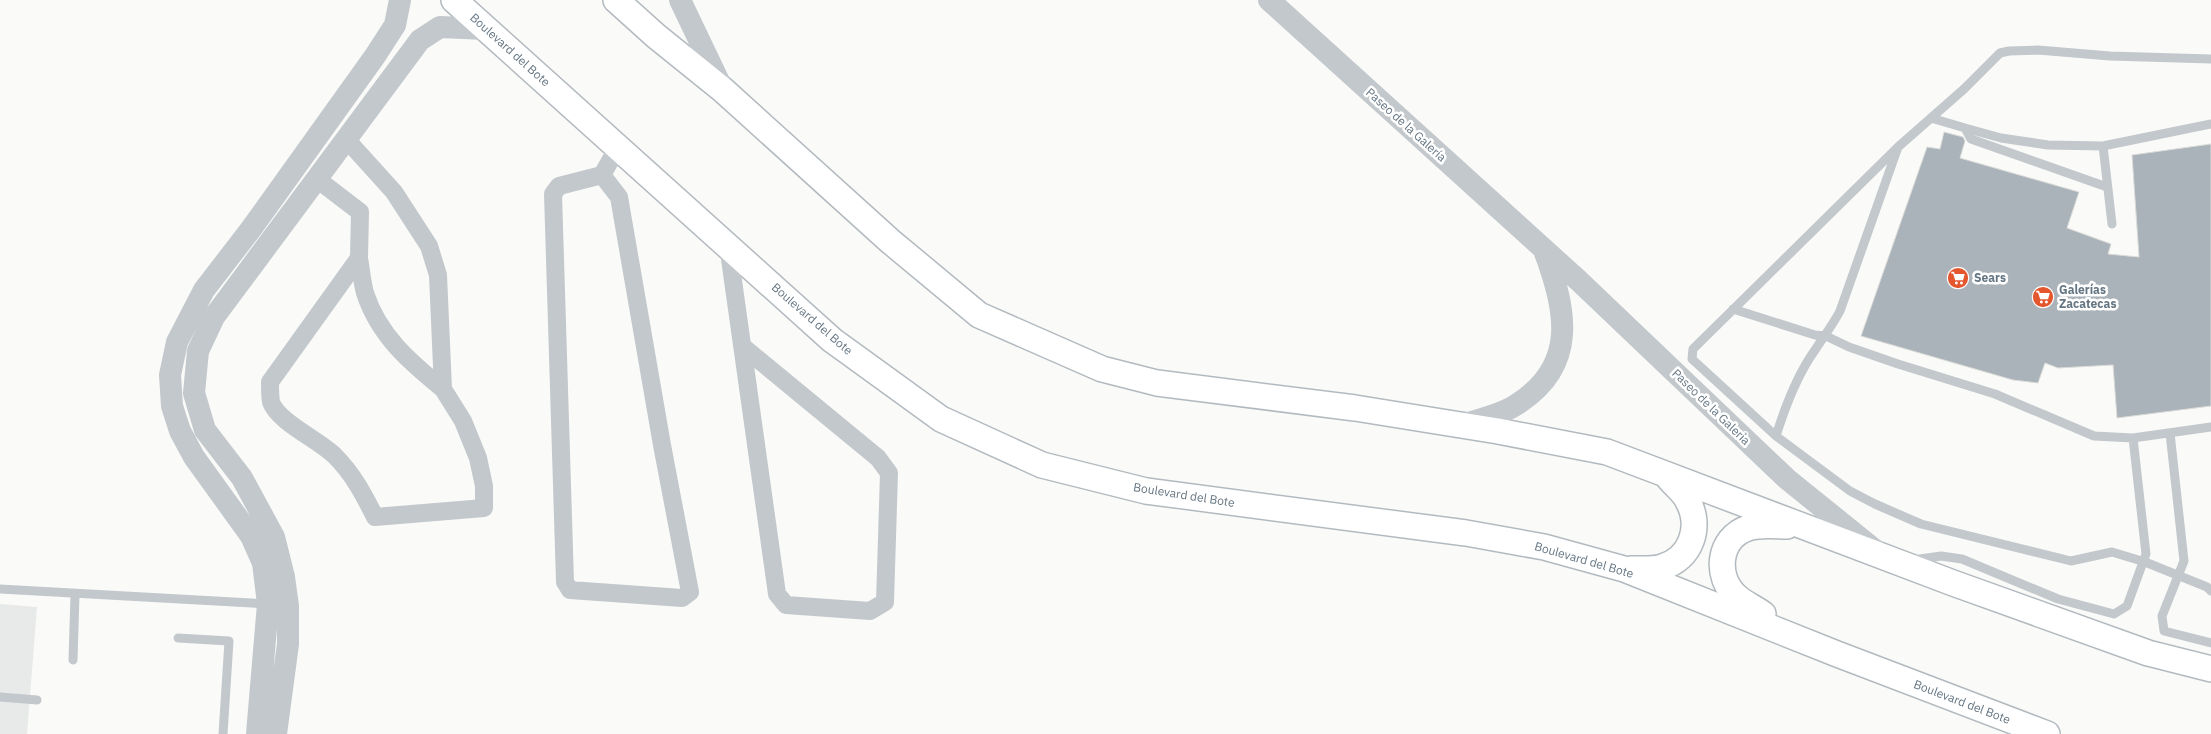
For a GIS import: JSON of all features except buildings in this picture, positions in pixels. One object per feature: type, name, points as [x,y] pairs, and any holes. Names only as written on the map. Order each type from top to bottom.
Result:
[{"type":"main road","name":"Boulevard del Bote","points":[[454,0],[832,340],[941,419],[1042,465],[1146,491],[1466,533],[1534,545],[1624,569],[2046,734]]},
{"type":"main road","points":[[616,0],[656,36],[723,90],[890,241],[979,315],[1102,369],[1157,383],[1355,408],[1462,425],[1606,452],[1799,526],[2148,653],[2211,669]]},
{"type":"main road","points":[[1624,569],[1664,567],[1686,553],[1692,542],[1694,517],[1688,500],[1667,476]]},
{"type":"main road","points":[[1799,526],[1747,528],[1728,541],[1721,564],[1726,581],[1736,596],[1807,642]]},
{"type":"street","points":[[257,734],[284,577],[274,537],[242,478],[205,430],[194,393],[198,351],[214,317],[347,140],[355,107],[395,25],[400,0]]},
{"type":"street","points":[[680,0],[723,90]]},
{"type":"street","name":"Paseo de la Galería","points":[[1269,0],[1544,250]]},
{"type":"street","points":[[276,734],[288,644],[278,605],[251,536],[194,457],[180,431],[172,406],[170,375],[177,342],[204,290],[251,229],[355,107],[420,40],[440,28],[486,29]]},
{"type":"street","points":[[347,140],[394,192],[429,246],[438,275],[443,389]]},
{"type":"street","points":[[602,175],[619,197],[662,445],[690,592],[682,598],[570,590],[565,582],[553,194],[559,186],[602,175],[618,147]]},
{"type":"street","points":[[317,179],[360,212],[359,258],[365,293],[383,330],[404,357],[443,389],[463,421],[478,458],[484,486],[484,508],[375,518],[358,483],[335,456],[280,416],[271,401],[270,382],[359,258]]},
{"type":"street","points":[[251,229],[270,241]]},
{"type":"street","points":[[728,245],[742,346],[777,594],[786,605],[870,611],[885,602],[889,473],[878,458],[742,346]]},
{"type":"street","points":[[1462,425],[1500,413],[1520,403],[1544,381],[1557,361],[1563,332],[1562,310],[1558,287],[1544,250]]},
{"type":"street","name":"Paseo de la Galeria","points":[[1544,250],[1787,479],[1891,560]]},
{"type":"lane","points":[[2211,59],[2110,56],[2038,50],[2000,53],[1964,89],[1898,147],[1733,309],[1693,349],[1692,359],[1776,436],[1850,491],[1921,524],[2071,561],[2112,552],[2145,562],[2207,586],[2211,591]]},
{"type":"lane","points":[[1931,118],[2001,138],[2048,144],[2103,146],[2211,124]]},
{"type":"lane","points":[[1965,128],[1971,139],[2107,187]]},
{"type":"lane","points":[[2103,146],[2112,224]]},
{"type":"lane","points":[[1776,436],[1786,406],[1814,351],[1826,336],[1840,311],[1898,147]]},
{"type":"lane","points":[[1733,309],[1815,335],[1826,336],[1849,347],[1898,364],[1995,394],[2094,436],[2133,438],[2211,427]]},
{"type":"lane","points":[[2170,433],[2184,561],[2162,616],[2164,631],[2211,643]]},
{"type":"lane","points":[[1891,560],[1941,556],[1962,559],[2058,599],[2114,614],[2127,606],[2145,562],[2146,554],[2133,438]]},
{"type":"lane","points":[[0,589],[75,595],[278,605]]},
{"type":"lane","points":[[73,660],[75,595]]},
{"type":"lane","points":[[178,638],[229,641],[223,734]]},
{"type":"lane","points":[[0,697],[37,700]]},
{"type":"shaded area","points":[[0,604],[37,607],[27,734],[0,734]]},
{"type":"place","name":"Sears","points":[[1958,278]]},
{"type":"place","name":"Galerías Zacatecas","points":[[2043,297]]}]
